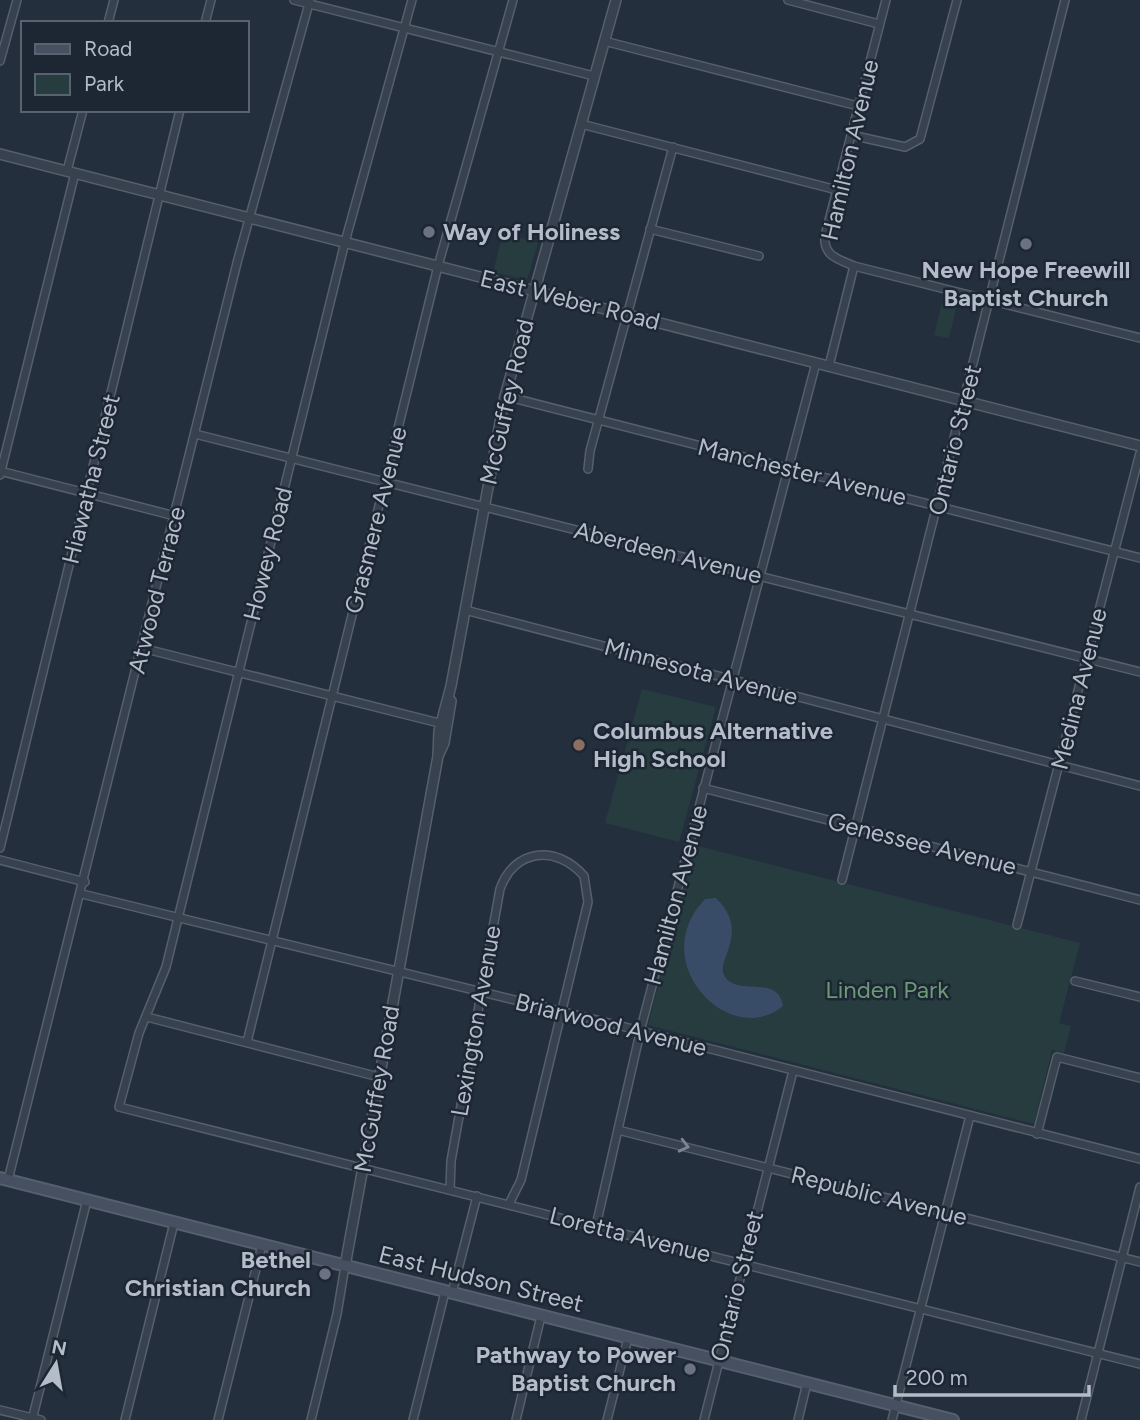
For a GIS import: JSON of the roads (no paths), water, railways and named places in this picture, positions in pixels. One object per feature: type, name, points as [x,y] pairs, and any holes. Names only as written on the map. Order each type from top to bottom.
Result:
[{"type":"main road","name":"East Hudson Street","points":[[4,1179],[953,1420]]},
{"type":"street","points":[[0,61],[17,0]]},
{"type":"street","points":[[109,21],[114,0]]},
{"type":"street","points":[[206,21],[211,0]]},
{"type":"street","points":[[293,0],[594,76]]},
{"type":"street","name":"Howey Road","points":[[119,1107],[139,1033],[148,1017],[166,967],[345,242],[412,0]]},
{"type":"street","name":"Grasmere Avenue","points":[[247,1042],[438,266],[513,0]]},
{"type":"street","name":"McGuffey Road","points":[[311,1420],[337,1314],[505,396],[615,0]]},
{"type":"street","points":[[788,0],[879,24]]},
{"type":"street","name":"Hamilton Avenue","points":[[829,366],[854,266],[832,257],[824,244],[886,0]]},
{"type":"street","points":[[851,135],[905,147],[920,139],[957,0]]},
{"type":"street","name":"Ontario Street","points":[[842,880],[1066,0]]},
{"type":"street","name":"Atwood Terrace","points":[[4,1179],[82,894],[249,218],[309,2]]},
{"type":"street","points":[[604,41],[858,106]]},
{"type":"street","points":[[83,112],[71,172],[0,472],[175,516]]},
{"type":"street","name":"Hiawatha Street","points":[[0,848],[180,112]]},
{"type":"street","points":[[581,124],[837,190]]},
{"type":"street","points":[[588,469],[598,420],[673,147]]},
{"type":"street","name":"East Weber Road","points":[[0,154],[1140,446]]},
{"type":"street","points":[[650,229],[759,257]]},
{"type":"street","points":[[854,266],[1140,338]]},
{"type":"street","name":"Hamilton Avenue","points":[[597,1226],[640,1031],[816,363]]},
{"type":"street","name":"Manchester Avenue","points":[[505,396],[1140,558]]},
{"type":"street","name":"Aberdeen Avenue","points":[[195,434],[1140,672]]},
{"type":"street","name":"Medina Avenue","points":[[1017,925],[1140,453]]},
{"type":"street","name":"Minnesota Avenue","points":[[465,610],[1140,786]]},
{"type":"street","points":[[142,648],[444,724]]},
{"type":"street","name":"Genessee Avenue","points":[[703,788],[1140,900]]},
{"type":"street","name":"Lexington Avenue","points":[[450,1190],[450,1161],[500,889],[506,871],[520,859],[536,855],[565,861],[578,869],[588,884],[588,902],[560,1012]]},
{"type":"street","points":[[0,860],[85,881]]},
{"type":"street","name":"Briarwood Avenue","points":[[82,894],[640,1031],[1140,1159]]},
{"type":"street","points":[[1075,981],[1140,997]]},
{"type":"street","points":[[509,1204],[521,1180],[560,1012]]},
{"type":"street","points":[[148,1017],[379,1077]]},
{"type":"street","points":[[1038,1134],[1057,1057],[1140,1078]]},
{"type":"street","name":"Ontario Street","points":[[704,1420],[793,1071]]},
{"type":"street","name":"Loretta Avenue","points":[[119,1107],[1140,1364]]},
{"type":"street","points":[[892,1420],[970,1116]]},
{"type":"street","name":"Republic Avenue","points":[[618,1130],[1140,1262]]},
{"type":"street","points":[[1081,1420],[1140,1187]]},
{"type":"street","points":[[413,1420],[477,1196]]},
{"type":"street","points":[[32,1419],[87,1200]]},
{"type":"street","points":[[125,1420],[174,1223]]},
{"type":"street","points":[[218,1420],[262,1245]]},
{"type":"street","points":[[516,1420],[541,1316]]},
{"type":"street","points":[[607,1420],[628,1338]]},
{"type":"street","points":[[798,1420],[807,1383]]},
{"type":"street","points":[[0,1410],[41,1420]]},
{"type":"water","points":[[716,898],[726,910],[731,922],[732,933],[724,961],[724,975],[730,982],[738,985],[773,990],[780,996],[783,1006],[762,1017],[740,1017],[719,1008],[702,993],[689,973],[684,949],[689,924],[705,899]]},
{"type":"place","name":"Way of Holiness","points":[[429,232]]},
{"type":"place","name":"New Hope Freewill Baptist Church","points":[[1026,244]]},
{"type":"place","name":"Columbus Alternative High School","points":[[579,745]]},
{"type":"place","name":"Bethel Christian Church","points":[[325,1274]]},
{"type":"place","name":"Pathway to Power Baptist Church","points":[[690,1369]]},
{"type":"park label","name":"Linden Park","points":[[887,990]]}]
